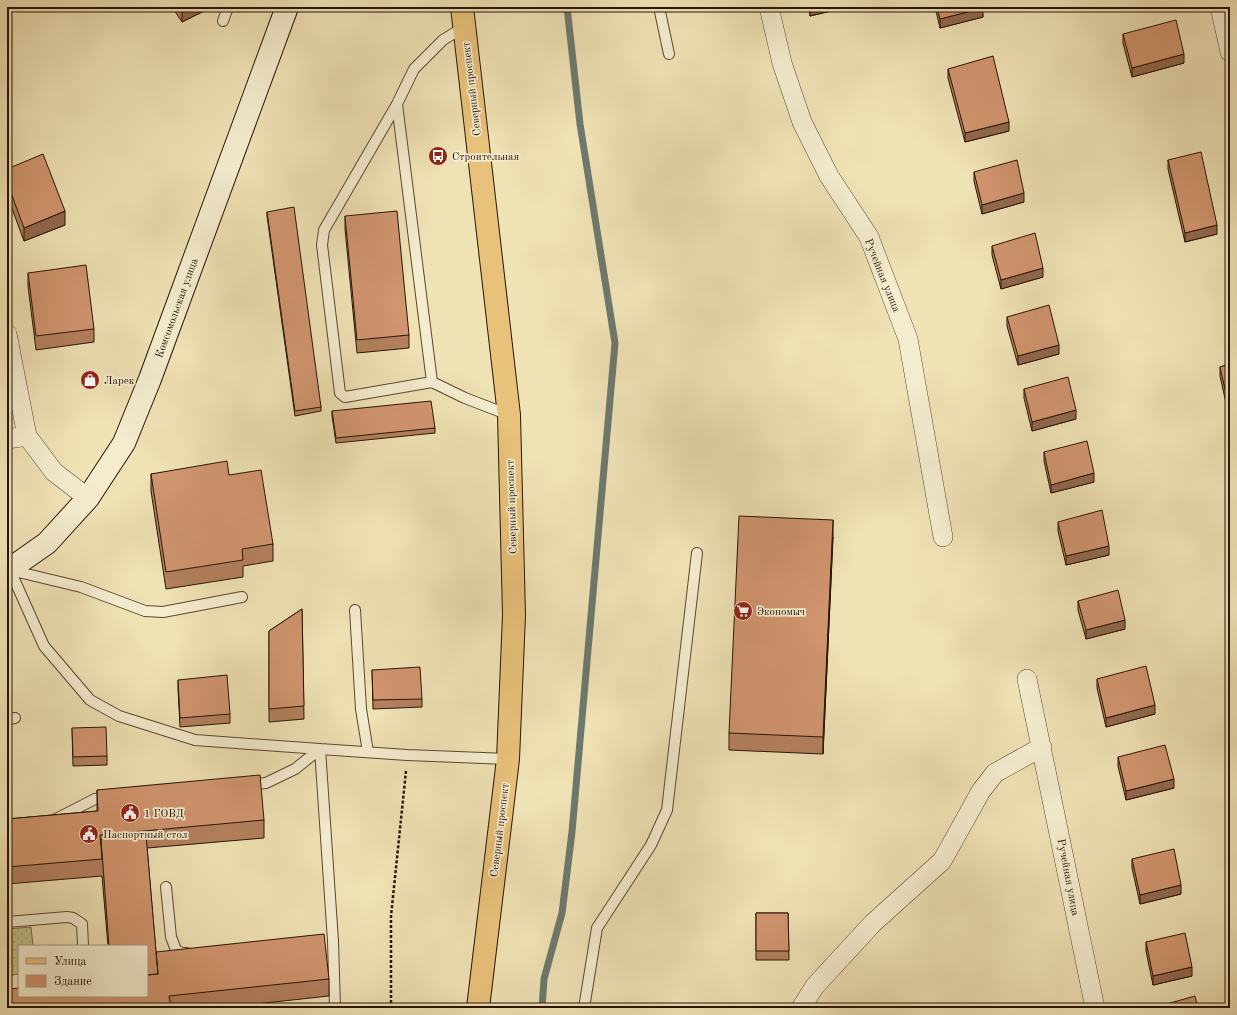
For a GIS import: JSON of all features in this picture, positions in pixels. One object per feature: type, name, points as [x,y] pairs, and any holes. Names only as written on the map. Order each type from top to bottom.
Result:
[{"type":"main road","name":"Комсомольская улица","points":[[8,571],[47,544],[88,498],[124,443],[150,379],[287,7]]},
{"type":"main road","name":"Северный проспект","points":[[460,16],[509,415],[514,615],[508,759],[478,1008]]},
{"type":"street","name":"Ручейная улица","points":[[769,7],[782,63],[802,122],[829,176],[869,237],[908,339],[943,537]]},
{"type":"street","points":[[1220,7],[1230,52]]},
{"type":"street","points":[[7,334],[27,436],[54,472],[88,498]]},
{"type":"street","points":[[7,439],[27,436]]},
{"type":"street","name":"Ручейная улица","points":[[1027,679],[1095,1008]]},
{"type":"street","points":[[801,1008],[815,986],[873,923],[942,861],[981,791],[995,773],[1042,747]]},
{"type":"lane","points":[[223,21],[228,7]]},
{"type":"lane","points":[[659,7],[669,54]]},
{"type":"lane","points":[[460,16],[443,40],[414,69],[397,104],[324,230],[322,245],[340,393],[345,397],[432,382],[465,398],[509,415]]},
{"type":"lane","points":[[397,104],[432,382]]},
{"type":"lane","points":[[584,1008],[597,928],[651,844],[667,810],[697,553]]},
{"type":"lane","points":[[8,571],[44,646],[90,700],[119,716],[195,740],[407,755],[508,759]]},
{"type":"lane","points":[[8,571],[81,587],[145,611],[163,612],[242,597]]},
{"type":"lane","points":[[355,610],[361,709],[368,752]]},
{"type":"lane","points":[[235,786],[266,783],[295,769],[320,749]]},
{"type":"lane","points":[[320,749],[329,942],[335,1008]]},
{"type":"lane","points":[[45,821],[53,820],[95,799],[118,797]]},
{"type":"lane","points":[[166,887],[171,937],[176,950],[182,953],[198,952]]},
{"type":"lane","points":[[7,922],[67,917],[73,918],[82,924],[83,945]]},
{"type":"path","points":[[391,1008],[391,916],[407,755]]},
{"type":"green space","points":[[31,927],[33,945],[18,945],[18,974],[7,976],[7,929]]},
{"type":"building","points":[[937,7],[982,7],[983,8],[940,19]]},
{"type":"building","points":[[1176,20],[1184,54],[1132,68],[1123,34]]},
{"type":"building","points":[[993,56],[1009,122],[965,133],[948,69]]},
{"type":"building","points":[[1201,152],[1217,225],[1185,233],[1168,160]]},
{"type":"building","points":[[43,154],[65,211],[24,228],[7,182],[7,169]]},
{"type":"building","points":[[1017,160],[1024,193],[982,205],[974,172]]},
{"type":"building","points":[[294,207],[321,407],[295,411],[267,212]]},
{"type":"building","points":[[397,211],[409,335],[357,340],[345,216]]},
{"type":"building","points":[[1035,233],[1043,268],[1001,280],[992,246]]},
{"type":"building","points":[[86,265],[94,329],[36,336],[28,273]]},
{"type":"building","points":[[1049,305],[1059,345],[1018,356],[1007,317]]},
{"type":"building","points":[[1230,364],[1230,412],[1220,367]]},
{"type":"building","points":[[1068,377],[1076,410],[1032,422],[1024,389]]},
{"type":"building","points":[[431,401],[435,428],[336,438],[332,411]]},
{"type":"building","points":[[1087,441],[1094,473],[1051,485],[1044,452]]},
{"type":"building","points":[[227,461],[229,475],[261,470],[273,544],[242,549],[243,560],[166,572],[151,474]]},
{"type":"building","points":[[1102,510],[1109,546],[1066,556],[1058,522]]},
{"type":"building","points":[[739,516],[833,520],[823,737],[729,733]]},
{"type":"building","points":[[1118,590],[1125,620],[1086,630],[1078,601]]},
{"type":"building","points":[[302,609],[304,706],[269,709],[269,631]]},
{"type":"building","points":[[1146,666],[1155,705],[1106,718],[1097,679]]},
{"type":"building","points":[[420,667],[422,699],[373,700],[372,670]]},
{"type":"building","points":[[227,675],[230,714],[180,718],[178,680]]},
{"type":"building","points":[[106,727],[107,756],[73,757],[72,728]]},
{"type":"building","points":[[1165,745],[1174,779],[1126,791],[1118,757]]},
{"type":"building","points":[[260,775],[264,820],[100,835],[102,859],[7,867],[7,819],[98,811],[97,790]]},
{"type":"building","points":[[146,835],[158,974],[148,975],[148,945],[109,945],[101,839]]},
{"type":"building","points":[[1174,849],[1181,885],[1140,895],[1132,859]]},
{"type":"building","points":[[756,913],[788,913],[789,951],[756,951]]},
{"type":"building","points":[[1185,933],[1192,967],[1153,976],[1146,942]]},
{"type":"building","points":[[324,934],[329,979],[169,996],[171,1008],[7,1008],[7,989],[18,988],[18,997],[148,997],[148,975],[158,974],[156,952]]},
{"type":"building","points":[[1195,996],[1198,1008],[1163,1008],[1163,1005]]},
{"type":"waterway","points":[[542,1008],[544,979],[562,913],[572,832],[615,343],[580,124],[567,7]]},
{"type":"place","name":"Строительная","points":[[438,156]]},
{"type":"place","name":"Ларек","points":[[90,380]]},
{"type":"place","name":"Экономыч","points":[[743,611]]},
{"type":"place","name":"1 ГОВД","points":[[130,813]]},
{"type":"place","name":"Паспортный стол","points":[[89,834]]}]
